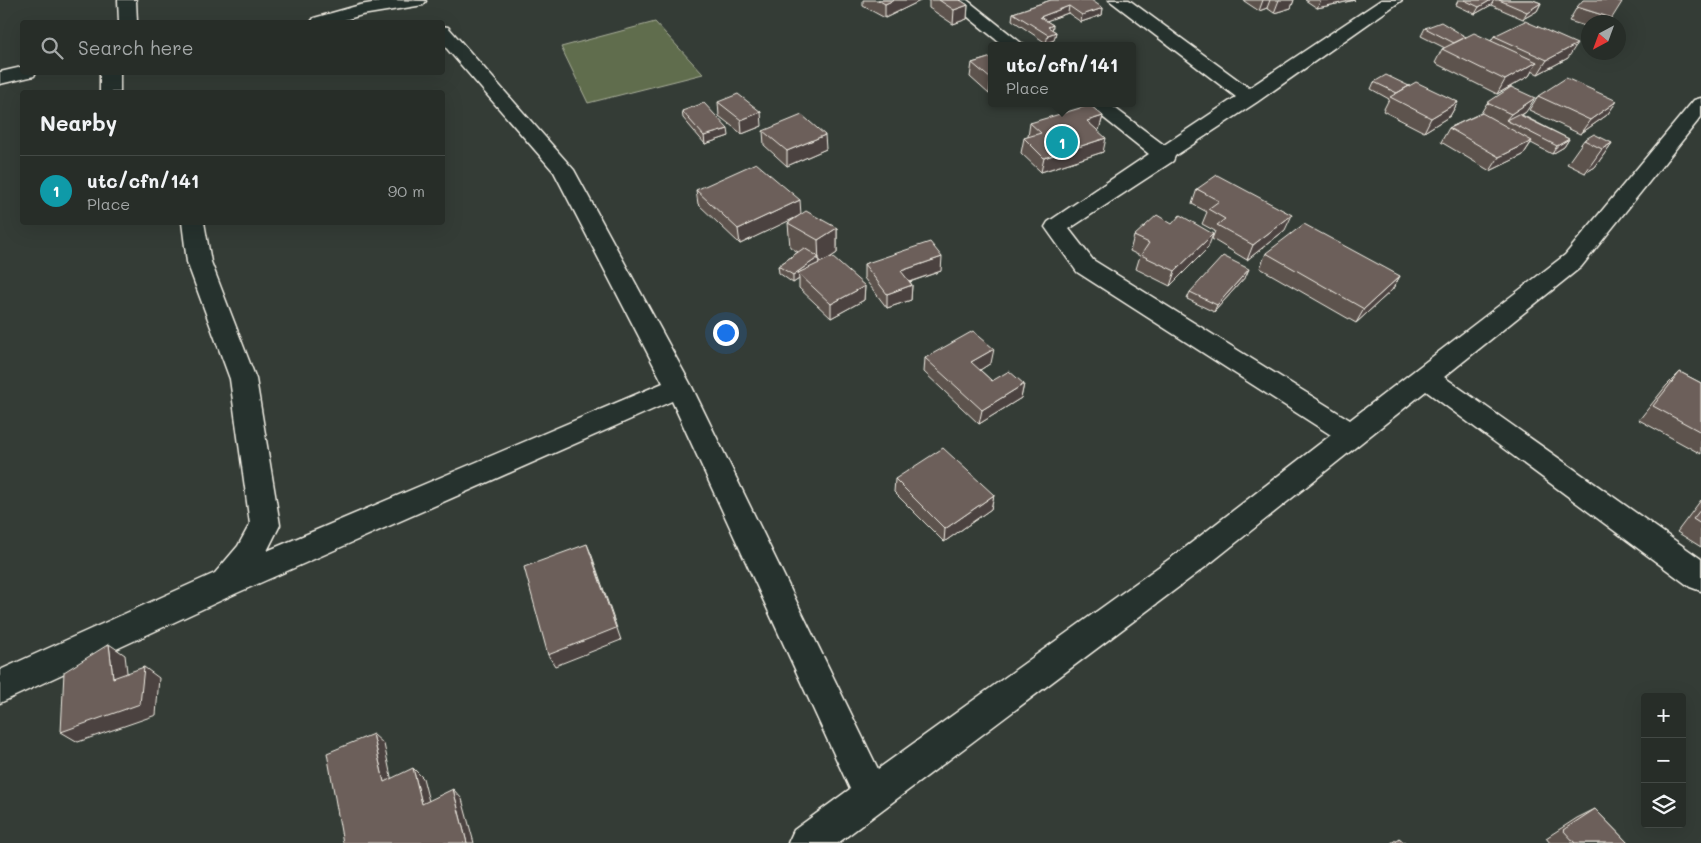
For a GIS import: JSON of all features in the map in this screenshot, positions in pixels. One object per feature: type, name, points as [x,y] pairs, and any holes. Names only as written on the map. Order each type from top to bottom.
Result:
[{"type":"street","points":[[127,0],[128,20]]},
{"type":"street","points":[[956,0],[1011,42]]},
{"type":"street","points":[[1118,0],[1250,98]]},
{"type":"street","points":[[1352,435],[1085,266],[1056,228],[1393,0]]},
{"type":"street","points":[[327,20],[360,10],[416,1],[433,20]]},
{"type":"street","points":[[445,34],[563,170],[679,387],[872,795]]},
{"type":"street","points":[[0,78],[20,74]]},
{"type":"street","points":[[110,75],[110,90]]},
{"type":"street","points":[[807,843],[1197,556],[1573,262],[1701,104]]},
{"type":"street","points":[[1101,107],[1165,156]]},
{"type":"street","points":[[193,225],[199,262],[243,378],[265,525],[248,555],[226,583]]},
{"type":"street","points":[[1425,377],[1701,577]]},
{"type":"street","points":[[0,688],[226,583],[679,387]]},
{"type":"green space","points":[[655,22],[703,74],[588,103],[561,47]]},
{"type":"building","points":[[878,0],[894,0],[885,4]]},
{"type":"building","points":[[939,0],[960,0],[968,5],[954,10]]},
{"type":"building","points":[[1051,0],[1091,0],[1103,8],[1082,15],[1069,6],[1040,17],[1053,25],[1048,27],[1056,32],[1048,35],[1013,13]]},
{"type":"building","points":[[1464,0],[1491,0],[1479,7]]},
{"type":"building","points":[[1499,0],[1533,0],[1541,3],[1527,12]]},
{"type":"building","points":[[1583,0],[1615,0],[1622,2],[1614,15],[1602,15],[1577,7]]},
{"type":"building","points":[[1525,21],[1577,44],[1547,60],[1494,36]]},
{"type":"building","points":[[1441,22],[1466,37],[1454,43],[1425,28]]},
{"type":"building","points":[[1474,33],[1537,62],[1505,80],[1442,49]]},
{"type":"building","points":[[988,58],[988,76],[972,63]]},
{"type":"building","points":[[1386,75],[1409,86],[1397,93],[1374,82]]},
{"type":"building","points":[[1566,78],[1617,101],[1590,120],[1538,96]]},
{"type":"building","points":[[1416,82],[1458,102],[1431,118],[1390,97]]},
{"type":"building","points":[[1511,87],[1535,98],[1511,114],[1487,103]]},
{"type":"building","points":[[738,94],[761,112],[741,120],[718,102]]},
{"type":"building","points":[[704,103],[728,129],[704,136],[682,111]]},
{"type":"building","points":[[1083,107],[1092,107],[1103,116],[1087,121],[1106,138],[1044,158],[1024,138],[1041,133],[1030,123]]},
{"type":"building","points":[[1482,113],[1532,141],[1499,157],[1449,128]]},
{"type":"building","points":[[1518,114],[1569,139],[1557,146],[1506,120]]},
{"type":"building","points":[[802,115],[825,135],[787,151],[763,131]]},
{"type":"building","points":[[1594,134],[1612,143],[1602,149],[1584,140]]},
{"type":"building","points":[[756,163],[800,200],[738,229],[696,190]]},
{"type":"building","points":[[1217,175],[1292,215],[1253,245],[1217,225],[1225,219],[1208,209],[1219,201],[1197,189]]},
{"type":"building","points":[[806,211],[837,228],[818,240],[788,223]]},
{"type":"building","points":[[1157,215],[1172,224],[1180,215],[1213,234],[1175,271],[1141,255],[1149,243],[1134,236]]},
{"type":"building","points":[[1304,224],[1400,276],[1364,309],[1266,253]]},
{"type":"building","points":[[930,242],[942,257],[901,271],[912,285],[887,294],[864,264]]},
{"type":"building","points":[[804,248],[819,257],[793,275],[778,266]]},
{"type":"building","points":[[1223,256],[1249,269],[1217,305],[1190,292]]},
{"type":"building","points":[[832,257],[865,286],[831,304],[798,273]]},
{"type":"building","points":[[973,331],[994,349],[971,362],[992,381],[1009,371],[1024,384],[982,410],[925,358]]},
{"type":"building","points":[[1680,372],[1701,383],[1701,432],[1653,406]]},
{"type":"building","points":[[943,448],[994,495],[945,529],[895,479]]},
{"type":"building","points":[[1701,509],[1701,524],[1693,519]]},
{"type":"building","points":[[587,544],[616,628],[548,655],[524,567]]},
{"type":"building","points":[[109,644],[113,678],[144,667],[140,704],[61,732],[64,672]]},
{"type":"building","points":[[373,734],[384,782],[413,768],[422,804],[453,789],[467,843],[343,843],[327,753]]},
{"type":"building","points":[[1595,809],[1628,843],[1575,843],[1563,830]]},
{"type":"building","points":[[1399,838],[1405,843],[1395,843]]},
{"type":"place","name":"utc/cfn/141","points":[[1062,142]]}]
